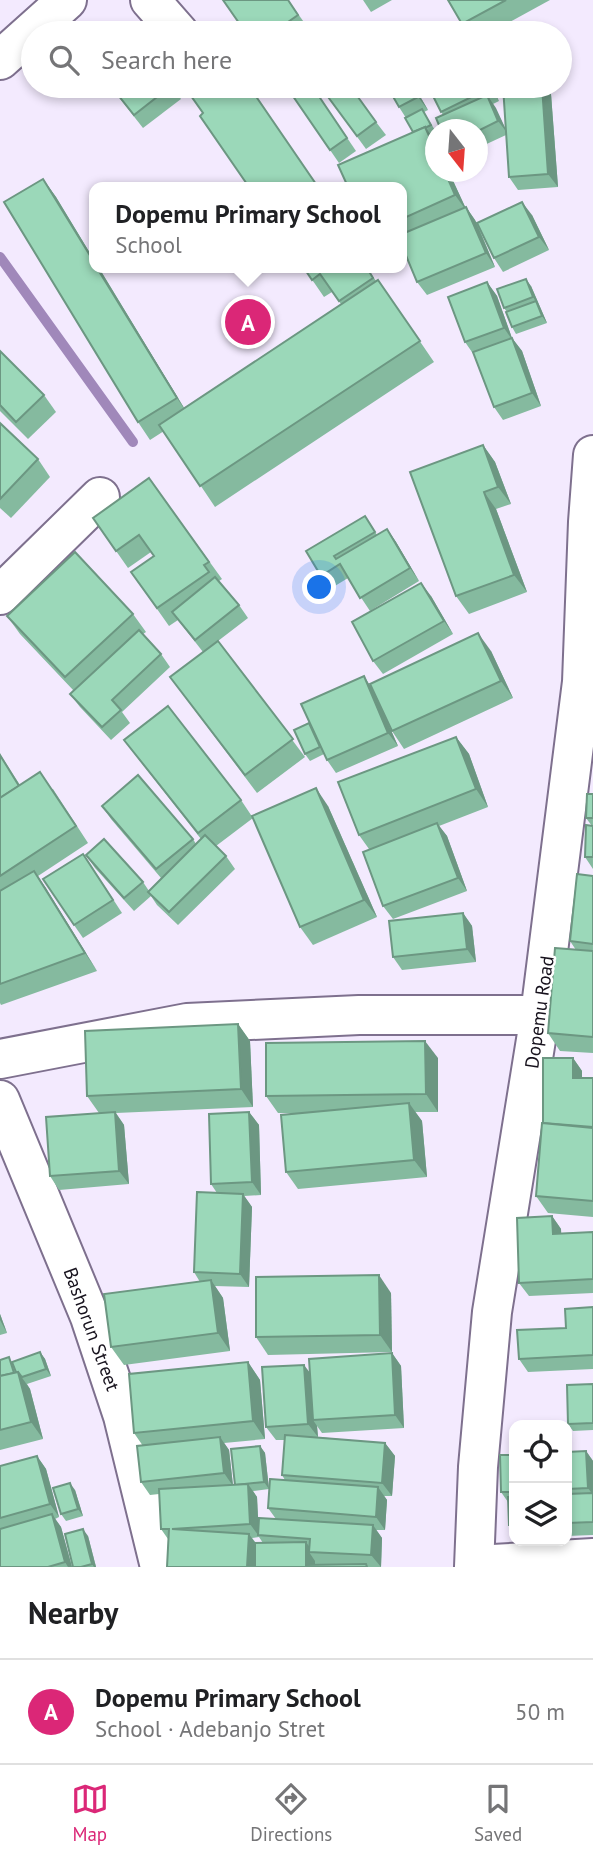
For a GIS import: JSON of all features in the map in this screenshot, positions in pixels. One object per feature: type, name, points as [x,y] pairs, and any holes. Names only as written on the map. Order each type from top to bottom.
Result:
[{"type":"street","points":[[44,21],[67,0]]},
{"type":"street","points":[[150,0],[168,21]]},
{"type":"street","points":[[0,60],[21,41]]},
{"type":"street","name":"Dopemu Road","points":[[474,1566],[478,1467],[492,1312],[540,1016],[587,682],[588,522],[593,455]]},
{"type":"street","points":[[0,595],[100,497]]},
{"type":"street","points":[[0,1059],[187,1023],[359,1015],[540,1016]]},
{"type":"street","name":"Bashorun Street","points":[[0,1100],[90,1317],[123,1416],[160,1567]]},
{"type":"street","points":[[474,1566],[593,1558]]},
{"type":"building","points":[[223,0],[288,0],[298,15],[289,21],[238,21]]},
{"type":"building","points":[[448,0],[506,0],[468,21],[460,21]]},
{"type":"building","points":[[121,98],[156,98],[134,115]]},
{"type":"building","points":[[192,98],[257,98],[315,182],[246,182],[200,116],[203,113]]},
{"type":"building","points":[[294,98],[320,98],[347,138],[330,150]]},
{"type":"building","points":[[329,98],[359,98],[376,122],[357,136]]},
{"type":"building","points":[[394,98],[416,98],[399,107]]},
{"type":"building","points":[[434,98],[470,98],[441,112]]},
{"type":"building","points":[[480,98],[488,98],[498,121],[488,126],[488,119],[436,119]]},
{"type":"building","points":[[504,98],[543,98],[548,174],[509,177]]},
{"type":"building","points":[[422,109],[428,119],[425,119],[425,127],[413,132],[405,118]]},
{"type":"building","points":[[425,127],[425,182],[449,182],[455,195],[407,217],[407,182],[346,182],[338,165]]},
{"type":"building","points":[[43,179],[89,254],[89,273],[100,273],[177,398],[138,422],[4,202]]},
{"type":"building","points":[[522,202],[539,237],[494,258],[477,223]]},
{"type":"building","points":[[466,207],[486,253],[417,282],[407,258],[407,232]]},
{"type":"building","points":[[307,273],[370,273],[373,278],[339,301],[320,274],[312,280]]},
{"type":"building","points":[[526,279],[533,297],[504,308],[497,289]]},
{"type":"building","points":[[378,280],[420,341],[200,486],[159,425]]},
{"type":"building","points":[[487,282],[504,328],[465,342],[448,297]]},
{"type":"building","points":[[536,301],[542,316],[512,327],[506,312]]},
{"type":"building","points":[[512,338],[532,393],[494,407],[473,352]]},
{"type":"building","points":[[0,351],[44,395],[16,422],[0,405]]},
{"type":"building","points":[[0,423],[38,459],[0,499]]},
{"type":"building","points":[[483,445],[498,487],[484,492],[514,575],[456,596],[410,472]]},
{"type":"building","points":[[149,478],[209,562],[204,565],[209,572],[157,608],[131,572],[154,556],[139,535],[116,551],[93,518]]},
{"type":"building","points":[[365,516],[375,532],[334,556],[336,559],[387,529],[410,568],[360,598],[340,564],[321,576],[306,551]]},
{"type":"building","points":[[75,552],[133,614],[65,677],[7,616]]},
{"type":"building","points":[[215,577],[239,605],[195,640],[172,612]]},
{"type":"building","points":[[421,583],[444,621],[373,661],[352,622]]},
{"type":"building","points":[[139,630],[161,654],[112,700],[121,710],[102,727],[70,694]]},
{"type":"building","points":[[478,633],[501,681],[392,731],[370,684]]},
{"type":"building","points":[[218,641],[293,739],[245,775],[170,677]]},
{"type":"building","points":[[364,676],[388,733],[327,760],[301,704]]},
{"type":"building","points":[[168,706],[241,800],[198,833],[124,740]]},
{"type":"building","points":[[309,723],[320,747],[305,754],[294,730]]},
{"type":"building","points":[[456,737],[476,789],[359,835],[338,782]]},
{"type":"building","points":[[0,755],[19,786],[0,798]]},
{"type":"building","points":[[40,772],[76,826],[0,876],[0,798]]},
{"type":"building","points":[[138,775],[193,839],[156,869],[102,806]]},
{"type":"building","points":[[316,788],[364,900],[300,927],[252,816]]},
{"type":"building","points":[[587,794],[593,794],[593,818],[586,818]]},
{"type":"building","points":[[437,823],[458,878],[383,906],[363,852]]},
{"type":"building","points":[[586,825],[593,826],[593,857],[585,857]]},
{"type":"building","points":[[205,835],[226,856],[169,912],[148,892]]},
{"type":"building","points":[[104,839],[143,882],[124,898],[86,855]]},
{"type":"building","points":[[83,854],[113,900],[74,925],[43,879]]},
{"type":"building","points":[[34,871],[85,953],[0,984],[0,891]]},
{"type":"building","points":[[577,874],[593,876],[593,944],[570,941]]},
{"type":"building","points":[[463,913],[467,949],[393,957],[389,921]]},
{"type":"building","points":[[555,948],[593,951],[593,1037],[548,1033]]},
{"type":"building","points":[[238,1024],[241,1089],[87,1096],[85,1031]]},
{"type":"building","points":[[425,1041],[426,1094],[266,1096],[266,1043]]},
{"type":"building","points":[[543,1058],[573,1058],[573,1078],[593,1078],[593,1127],[543,1123]]},
{"type":"building","points":[[409,1103],[414,1160],[286,1172],[281,1115]]},
{"type":"building","points":[[115,1112],[119,1171],[50,1176],[46,1117]]},
{"type":"building","points":[[249,1112],[252,1182],[211,1184],[209,1114]]},
{"type":"building","points":[[542,1123],[593,1128],[593,1201],[536,1196]]},
{"type":"building","points":[[197,1192],[243,1194],[240,1274],[194,1272]]},
{"type":"building","points":[[552,1216],[553,1234],[593,1232],[593,1279],[519,1283],[517,1218]]},
{"type":"building","points":[[379,1275],[380,1335],[256,1337],[256,1277]]},
{"type":"building","points":[[211,1280],[218,1333],[111,1347],[104,1294]]},
{"type":"building","points":[[593,1307],[593,1355],[519,1359],[517,1330],[566,1328],[565,1309]]},
{"type":"building","points":[[40,1352],[46,1369],[22,1377],[16,1372],[12,1362]]},
{"type":"building","points":[[392,1353],[395,1415],[313,1420],[309,1359]]},
{"type":"building","points":[[9,1357],[14,1373],[0,1376],[0,1360]]},
{"type":"building","points":[[248,1362],[253,1421],[134,1433],[129,1374]]},
{"type":"building","points":[[304,1365],[308,1424],[266,1427],[262,1367]]},
{"type":"building","points":[[18,1372],[31,1422],[0,1430],[0,1376]]},
{"type":"building","points":[[593,1384],[593,1423],[572,1424],[572,1420],[568,1420],[567,1385]]},
{"type":"building","points":[[285,1435],[385,1443],[382,1483],[282,1475]]},
{"type":"building","points":[[220,1437],[224,1473],[141,1482],[137,1446]]},
{"type":"building","points":[[260,1446],[264,1482],[235,1485],[231,1449]]},
{"type":"building","points":[[586,1451],[588,1488],[572,1489],[572,1452]]},
{"type":"building","points":[[500,1455],[509,1455],[509,1492],[501,1492]]},
{"type":"building","points":[[37,1456],[50,1504],[0,1518],[0,1466]]},
{"type":"building","points":[[270,1479],[378,1487],[376,1517],[268,1508]]},
{"type":"building","points":[[70,1483],[78,1509],[61,1514],[53,1488]]},
{"type":"building","points":[[248,1484],[250,1524],[172,1529],[249,1534],[247,1567],[167,1567],[169,1529],[161,1529],[159,1489]]},
{"type":"building","points":[[593,1493],[593,1522],[572,1523],[572,1494]]},
{"type":"building","points":[[52,1514],[65,1562],[48,1567],[0,1567],[0,1529]]},
{"type":"building","points":[[259,1518],[373,1525],[371,1555],[309,1552],[310,1539],[258,1535]]},
{"type":"building","points":[[83,1529],[92,1564],[73,1567],[65,1534]]},
{"type":"building","points":[[306,1542],[306,1565],[366,1564],[367,1567],[255,1567],[255,1543]]},
{"type":"waterway","points":[[0,257],[133,442]]},
{"type":"place","name":"Dopemu Primary School","points":[[248,322]]}]
